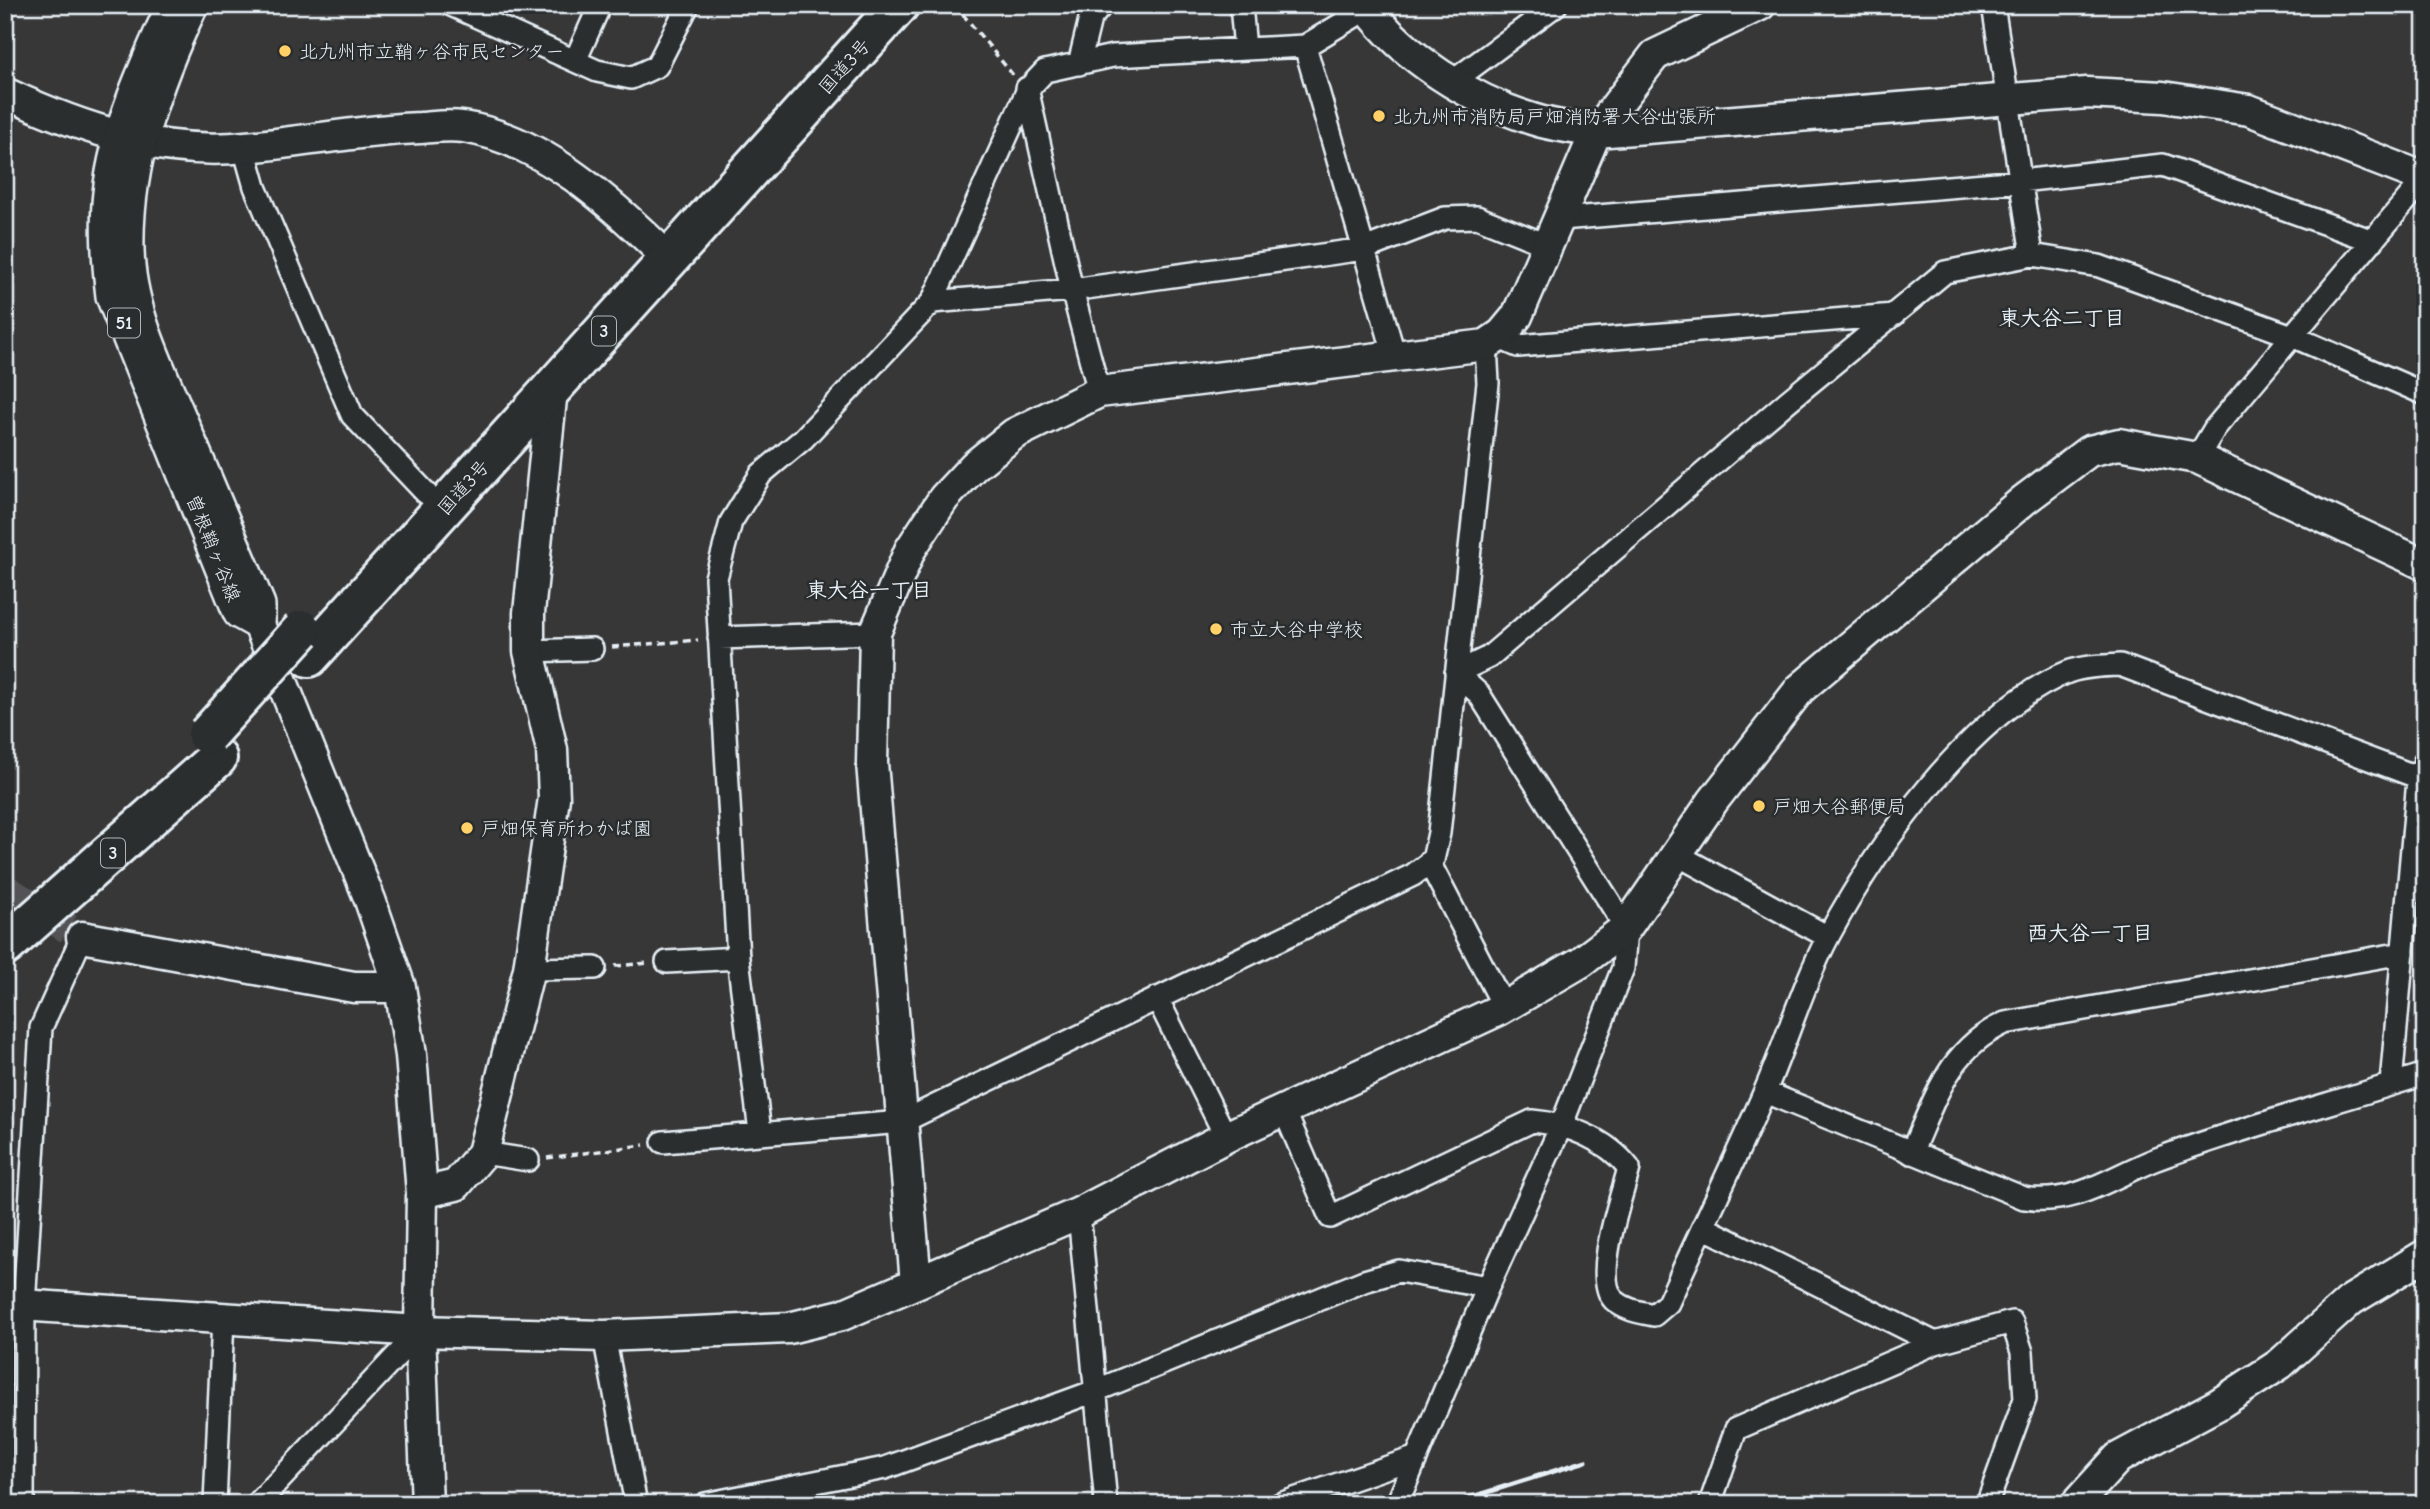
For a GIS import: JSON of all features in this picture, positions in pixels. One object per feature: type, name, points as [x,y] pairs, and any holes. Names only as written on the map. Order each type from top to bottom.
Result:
[{"type":"highway","name":"国道3号","points":[[5,946],[212,747],[306,643],[552,389],[662,252],[871,5]]},
{"type":"highway","name":"国道3号","points":[[306,643],[426,493],[899,5]]},
{"type":"highway","name":"国道3号","points":[[5,920],[212,747]]},
{"type":"main road","name":"曽根鞘ヶ谷線","points":[[174,5],[151,56],[132,138],[127,251],[143,334],[258,605],[258,622]]},
{"type":"main road","name":"曽根鞘ヶ谷線","points":[[132,138],[191,5]]},
{"type":"street","points":[[451,5],[597,71],[631,78],[657,66],[688,5]]},
{"type":"street","points":[[575,61],[600,5]]},
{"type":"street","points":[[1079,64],[1090,19],[1102,5]]},
{"type":"street","points":[[1241,5],[1245,49]]},
{"type":"street","points":[[1452,82],[1556,5]]},
{"type":"street","points":[[663,1142],[902,1122],[1413,876],[1433,860],[1439,833],[1492,341],[1517,316],[1596,132],[1656,55],[1760,5]]},
{"type":"street","points":[[1993,5],[2032,255]]},
{"type":"street","points":[[760,1132],[738,958],[716,578],[731,523],[761,474],[803,439],[932,302],[1025,87],[1045,71],[1113,55],[1305,46],[1368,6],[1401,45],[1452,82],[1485,100],[1534,120],[1596,132],[2087,93],[2163,97],[2249,110],[2425,178],[2215,428],[2197,458]]},
{"type":"street","points":[[1305,46],[1395,357]]},
{"type":"street","points":[[1025,87],[1072,290],[1099,392]]},
{"type":"street","points":[[5,93],[55,116],[171,148],[244,148],[380,129],[462,126],[508,139],[557,163],[662,252]]},
{"type":"street","points":[[244,148],[255,187],[352,415],[426,493]]},
{"type":"street","points":[[932,302],[1072,290],[1364,249],[1445,218],[1477,217],[1555,232],[2163,165],[2373,241]]},
{"type":"street","points":[[1456,673],[1489,657],[1788,401],[1945,272],[2032,255],[2099,266],[2292,336],[2425,394]]},
{"type":"street","points":[[916,1283],[872,763],[875,633],[910,550],[944,498],[974,466],[1014,434],[1099,392],[1395,357],[1492,341],[1518,346],[1894,315]]},
{"type":"street","points":[[422,1194],[456,1185],[482,1153],[529,969],[554,798],[552,750],[529,651],[529,612],[552,389]]},
{"type":"street","points":[[15,1305],[420,1331],[604,1336],[789,1328],[842,1315],[1079,1213],[1226,1137],[1504,1007],[1581,962],[1626,928],[1676,854],[1800,689],[2061,470],[2089,451],[2119,444],[2197,458],[2425,565]]},
{"type":"street","points":[[258,622],[365,887],[400,987],[411,1055],[422,1194],[420,1331],[427,1504]]},
{"type":"street","points":[[719,638],[875,633]]},
{"type":"street","points":[[529,651],[592,649]]},
{"type":"street","points":[[1284,1110],[1330,1217],[1532,1121],[1562,1124],[1617,1153],[1629,1168],[1608,1245],[1606,1286],[1612,1298],[1626,1309],[1654,1315],[1668,1303],[1703,1227],[1765,1091],[1828,937],[1851,897],[1919,798],[1973,737],[2033,691],[2068,672],[2092,666],[2120,665],[2362,755],[2423,774],[2392,1084]]},
{"type":"street","points":[[1397,1504],[1488,1287],[1562,1124],[1623,968],[1626,928],[1479,694],[1456,673]]},
{"type":"street","points":[[1676,854],[1828,937]]},
{"type":"street","points":[[1429,862],[1504,1007]]},
{"type":"street","points":[[23,1504],[15,1305],[41,1028],[82,937],[354,987],[400,987]]},
{"type":"street","points":[[1911,1153],[1952,1063],[1987,1031],[2005,1023],[2403,953]]},
{"type":"street","points":[[667,962],[738,958]]},
{"type":"street","points":[[529,969],[595,968]]},
{"type":"street","points":[[1157,998],[1226,1137]]},
{"type":"street","points":[[1765,1091],[2024,1198],[2046,1201],[2074,1197],[2154,1160],[2425,1074]]},
{"type":"street","points":[[482,1153],[528,1160]]},
{"type":"street","points":[[1079,1213],[1106,1504]]},
{"type":"street","points":[[1703,1227],[1935,1343]]},
{"type":"street","points":[[2076,1504],[2118,1458],[2217,1405],[2280,1364],[2351,1300],[2425,1255]]},
{"type":"street","points":[[705,1504],[885,1468],[1095,1391],[1364,1281],[1399,1271],[1488,1287]]},
{"type":"street","points":[[215,1504],[223,1318]]},
{"type":"street","points":[[1710,1504],[1736,1429],[1935,1343],[2012,1322],[2022,1352],[2025,1399],[1987,1504]]},
{"type":"street","points":[[257,1504],[420,1331]]},
{"type":"street","points":[[604,1336],[636,1504]]},
{"type":"street","points":[[1280,1504],[1416,1457]]},
{"type":"path","points":[[955,5],[1025,87]]},
{"type":"path","points":[[592,649],[719,638]]},
{"type":"path","points":[[595,968],[667,962]]},
{"type":"path","points":[[528,1160],[663,1142]]},
{"type":"tunnel","points":[[5,889],[82,937]]},
{"type":"railway","points":[[1450,1504],[1586,1461]]},
{"type":"place","name":"北九州市立鞘ヶ谷市民センター","points":[[285,51]]},
{"type":"place","name":"北九州市消防局戸畑消防署大谷出張所","points":[[1379,116]]},
{"type":"place","name":"市立大谷中学校","points":[[1216,629]]},
{"type":"place","name":"戸畑大谷郵便局","points":[[1759,806]]},
{"type":"place","name":"戸畑保育所わかば園","points":[[467,828]]},
{"type":"district","name":"東大谷二丁目","points":[[2062,318]]},
{"type":"district","name":"東大谷一丁目","points":[[869,590]]},
{"type":"district","name":"西大谷一丁目","points":[[2090,933]]}]
